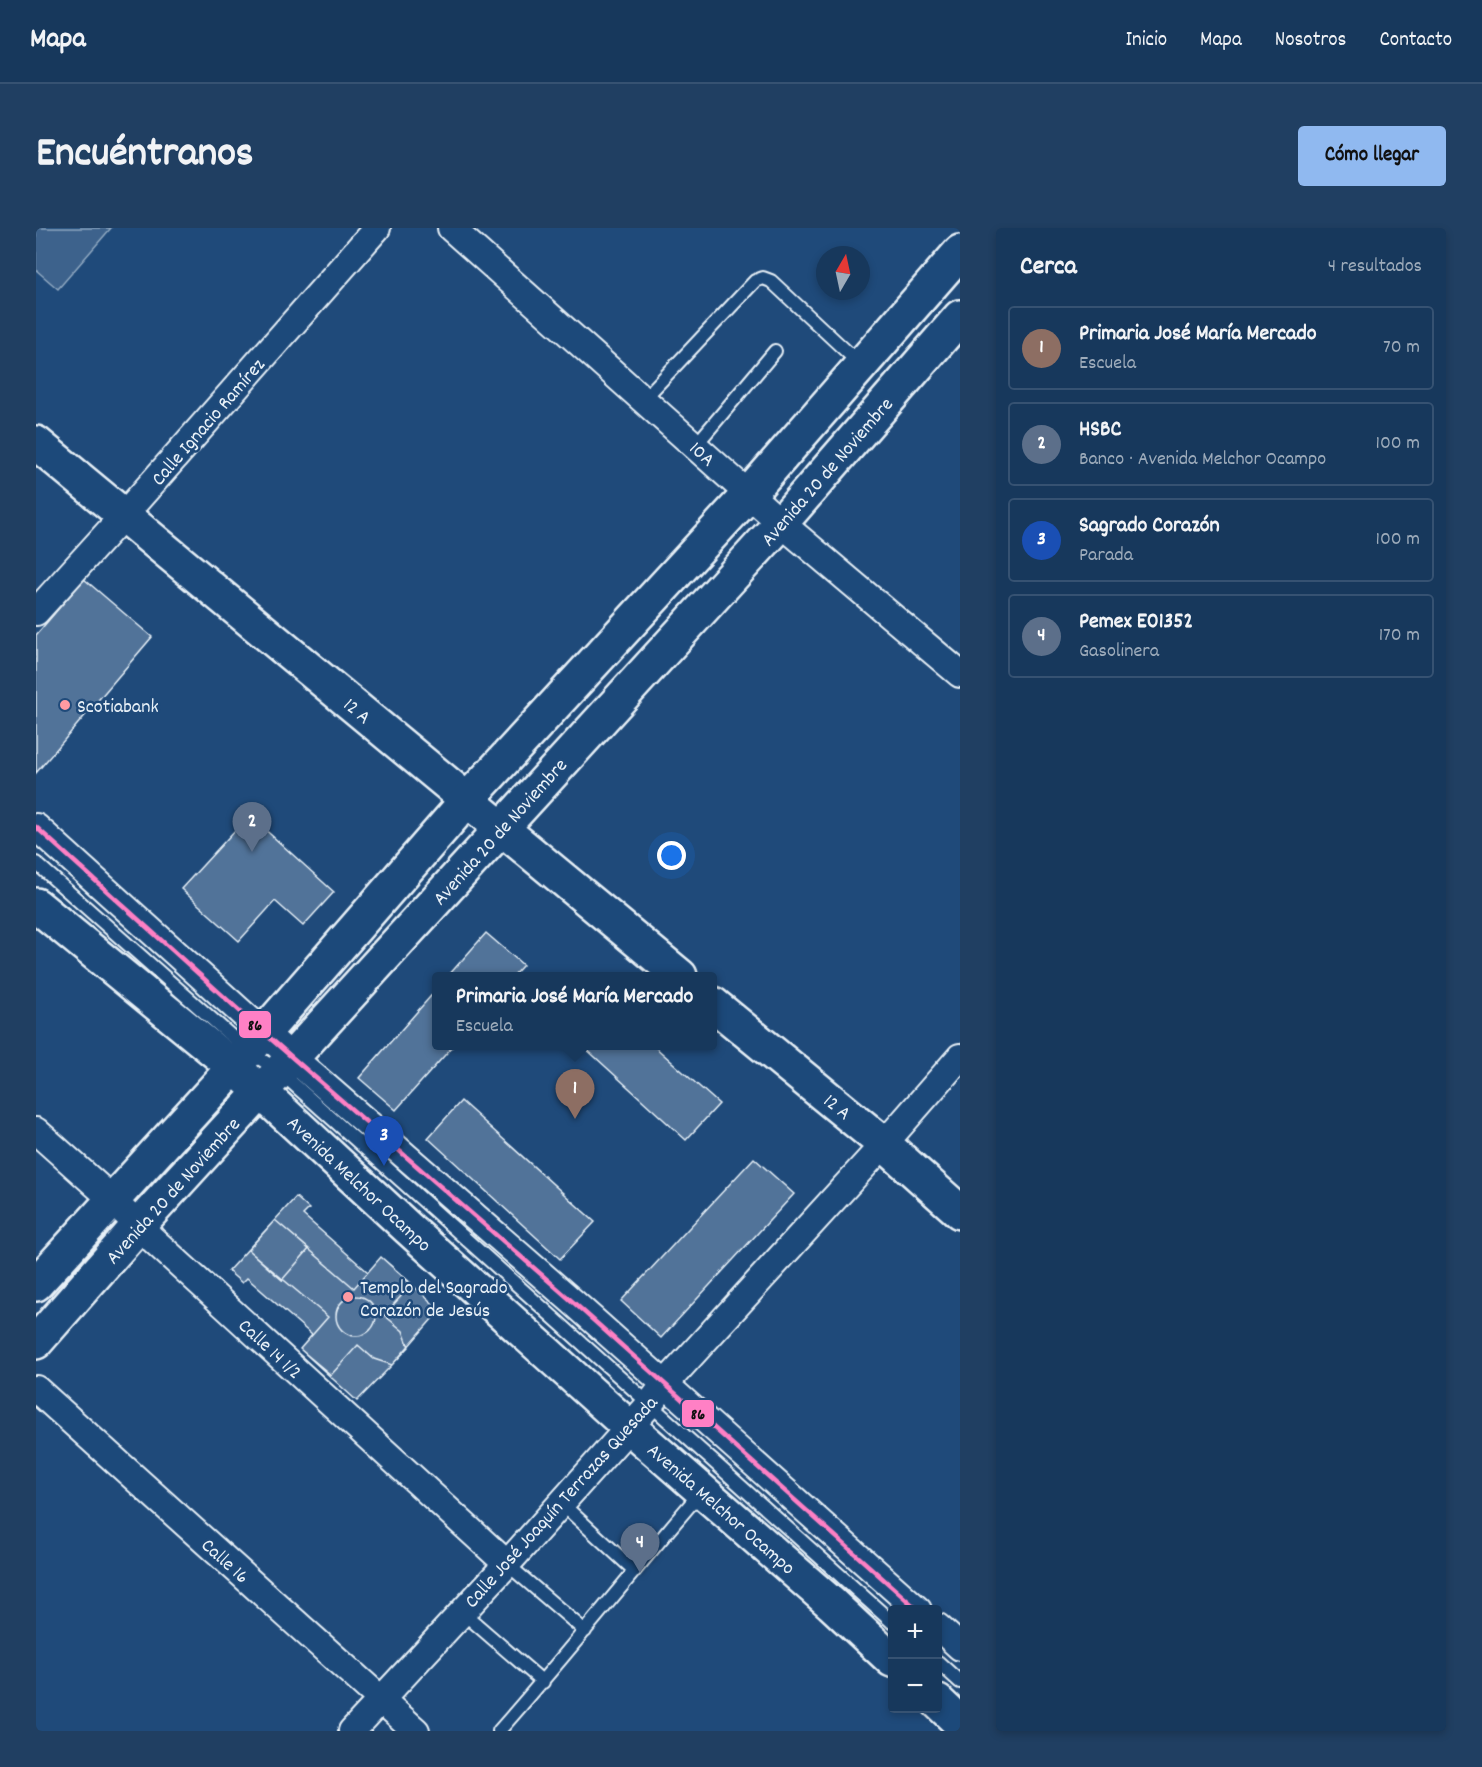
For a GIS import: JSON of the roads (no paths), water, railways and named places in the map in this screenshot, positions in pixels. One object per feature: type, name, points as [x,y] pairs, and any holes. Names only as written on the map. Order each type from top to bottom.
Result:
[{"type":"main road","name":"Avenida 20 de Noviembre","points":[[36,1284],[248,1050],[467,800],[749,494],[960,252]]},
{"type":"main road","name":"Avenida 20 de Noviembre","points":[[36,1342],[138,1226],[781,523],[960,317]]},
{"type":"main road","name":"12 A","points":[[36,443],[675,972]]},
{"type":"main road","name":"Avenida Melchor Ocampo","points":[[36,905],[248,1050],[277,1074],[408,1228],[639,1416],[703,1490],[891,1659]]},
{"type":"main road","name":"12 A","points":[[717,1007],[884,1144],[960,1212]]},
{"type":"main road","points":[[942,1706],[960,1723]]},
{"type":"street","name":"Calle Ignacio Ramírez","points":[[36,612],[377,228]]},
{"type":"street","name":"10A","points":[[451,228],[781,523],[960,674]]},
{"type":"street","name":"Avenida Melchor Ocampo","points":[[36,827],[248,1050],[277,1074],[444,1188],[912,1605]]},
{"type":"street","name":"Calle José Joaquín Terrazas Quesada","points":[[352,1731],[507,1564],[665,1384],[884,1144],[960,1057]]},
{"type":"street","name":"Calle 14 1/2","points":[[36,1131],[507,1564]]},
{"type":"street","name":"Calle 16","points":[[36,1389],[416,1731]]},
{"type":"street","points":[[942,1631],[960,1647]]},
{"type":"lane","points":[[643,400],[755,281],[764,278],[771,281],[861,364]]},
{"type":"lane","points":[[695,446],[775,351]]},
{"type":"lane","points":[[36,863],[248,1050]]},
{"type":"lane","points":[[639,1416],[888,1619]]},
{"type":"lane","points":[[499,1731],[543,1682],[703,1490]]},
{"type":"lane","points":[[561,1503],[634,1570]]},
{"type":"lane","points":[[507,1564],[585,1631]]},
{"type":"lane","points":[[461,1611],[543,1682]]},
{"type":"lane","points":[[942,1666],[960,1683]]},
{"type":"place","name":"Scotiabank","points":[[65,705]]},
{"type":"place","name":"HSBC","points":[[252,852]]},
{"type":"place","name":"Primaria José María Mercado","points":[[575,1119]]},
{"type":"place","name":"Sagrado Corazón","points":[[384,1166]]},
{"type":"place","name":"Templo del Sagrado Corazón de Jesús","points":[[348,1297]]},
{"type":"place","name":"Pemex E01352","points":[[640,1573]]}]
